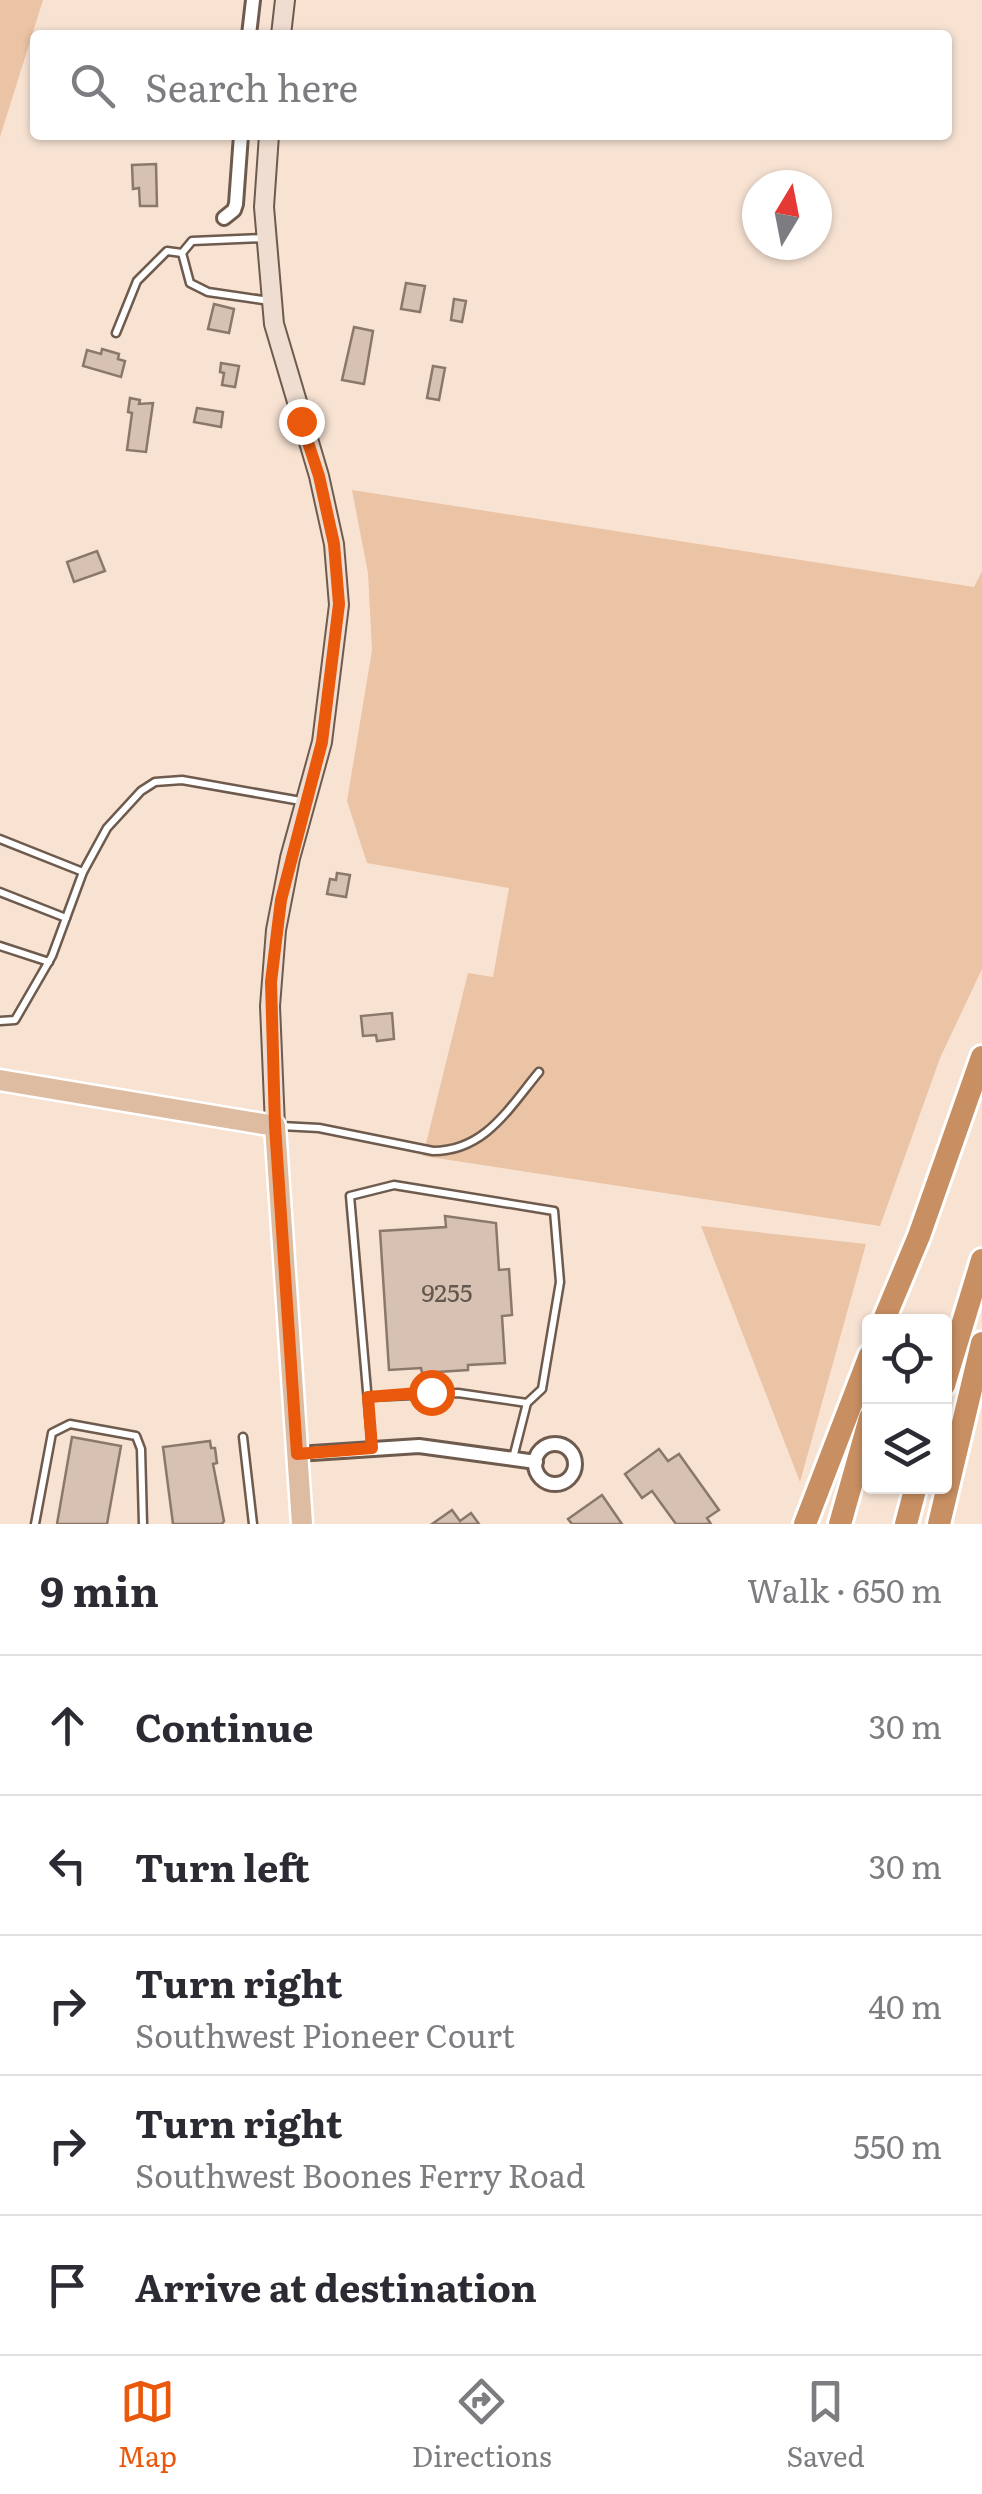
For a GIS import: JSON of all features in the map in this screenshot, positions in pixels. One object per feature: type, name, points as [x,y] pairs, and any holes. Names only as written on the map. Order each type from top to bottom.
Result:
[{"type":"highway","points":[[887,1314],[982,1057]]},
{"type":"highway","points":[[898,1314],[919,1236]]},
{"type":"highway","points":[[952,1359],[982,1260]]},
{"type":"highway","points":[[939,1524],[982,1342]]},
{"type":"highway","points":[[806,1524],[862,1377]]},
{"type":"highway","points":[[840,1524],[862,1446]]},
{"type":"highway","points":[[906,1524],[914,1494]]},
{"type":"main road","points":[[281,30],[285,0]]},
{"type":"main road","points":[[269,140],[266,238],[274,324],[319,476],[334,544],[339,604],[325,725],[274,938],[270,1006],[302,1524]]},
{"type":"main road","points":[[0,1080],[275,1126]]},
{"type":"street","points":[[250,30],[253,0]]},
{"type":"street","points":[[224,218],[236,204],[240,140]]},
{"type":"street","points":[[297,1454],[372,1448],[448,1448],[536,1462]]},
{"type":"lane","points":[[182,253],[192,241],[266,238]]},
{"type":"lane","points":[[116,333],[137,281],[167,251],[182,253]]},
{"type":"lane","points":[[182,253],[190,284],[208,292],[272,302]]},
{"type":"lane","points":[[0,1021],[15,1020],[48,962],[82,872],[107,828],[141,791],[155,782],[182,780],[307,802]]},
{"type":"lane","points":[[0,840],[82,872]]},
{"type":"lane","points":[[0,892],[66,918]]},
{"type":"lane","points":[[0,946],[48,962]]},
{"type":"lane","points":[[275,1126],[319,1128],[432,1151],[450,1151],[492,1130],[539,1072]]},
{"type":"lane","points":[[372,1448],[350,1196],[394,1185],[554,1211],[560,1282],[542,1390],[527,1403],[512,1459]]},
{"type":"lane","points":[[368,1397],[444,1393],[527,1403]]},
{"type":"lane","points":[[36,1524],[52,1434],[70,1424],[136,1436],[141,1449],[143,1524]]},
{"type":"lane","points":[[243,1437],[253,1524]]},
{"type":"shaded area","points":[[0,0],[43,0],[34,30],[30,30],[30,41],[0,137]]},
{"type":"shaded area","points":[[352,490],[974,587],[982,571],[982,969],[940,1058],[880,1226],[423,1156],[468,973],[493,977],[509,888],[367,863],[347,801],[372,650],[368,573]]},
{"type":"shaded area","points":[[701,1226],[866,1244],[800,1482]]},
{"type":"building","points":[[156,164],[157,206],[140,206],[139,188],[133,189],[132,165]]},
{"type":"building","points":[[406,283],[425,286],[420,312],[401,309]]},
{"type":"building","points":[[454,299],[466,301],[462,322],[451,320]]},
{"type":"building","points":[[214,304],[234,309],[229,333],[208,329]]},
{"type":"building","points":[[354,327],[373,331],[364,384],[342,380]]},
{"type":"building","points":[[102,349],[119,354],[118,359],[125,361],[121,377],[83,366],[87,350],[101,354]]},
{"type":"building","points":[[221,363],[239,366],[235,387],[222,385]]},
{"type":"building","points":[[433,366],[445,368],[439,400],[427,398]]},
{"type":"building","points":[[130,398],[140,400],[139,404],[153,403],[146,452],[127,450]]},
{"type":"building","points":[[197,408],[223,412],[221,427],[194,422]]},
{"type":"building","points":[[97,551],[105,571],[74,582],[67,562]]},
{"type":"building","points":[[337,873],[350,875],[346,897],[327,894],[330,879],[336,880]]},
{"type":"building","points":[[392,1013],[394,1039],[377,1041],[376,1035],[363,1036],[361,1016]]},
{"type":"building","points":[[445,1216],[496,1223],[499,1270],[509,1269],[512,1315],[502,1316],[505,1363],[422,1373],[421,1368],[389,1370],[380,1231],[446,1227]]},
{"type":"building","points":[[72,1437],[121,1446],[107,1524],[57,1524]]},
{"type":"building","points":[[210,1441],[211,1448],[215,1448],[217,1463],[213,1464],[224,1521],[173,1524],[163,1447]]},
{"type":"building","points":[[659,1449],[668,1461],[679,1454],[719,1510],[707,1518],[711,1524],[676,1524],[652,1491],[642,1498],[625,1474]]},
{"type":"building","points":[[602,1495],[622,1524],[572,1524],[568,1519]]},
{"type":"building","points":[[452,1510],[460,1521],[471,1513],[479,1524],[432,1524]]},
{"type":"route","points":[[301,421],[319,476],[334,544],[339,604],[322,742],[281,900],[271,982],[275,1126],[297,1454],[372,1448],[368,1397],[431,1392]]}]
